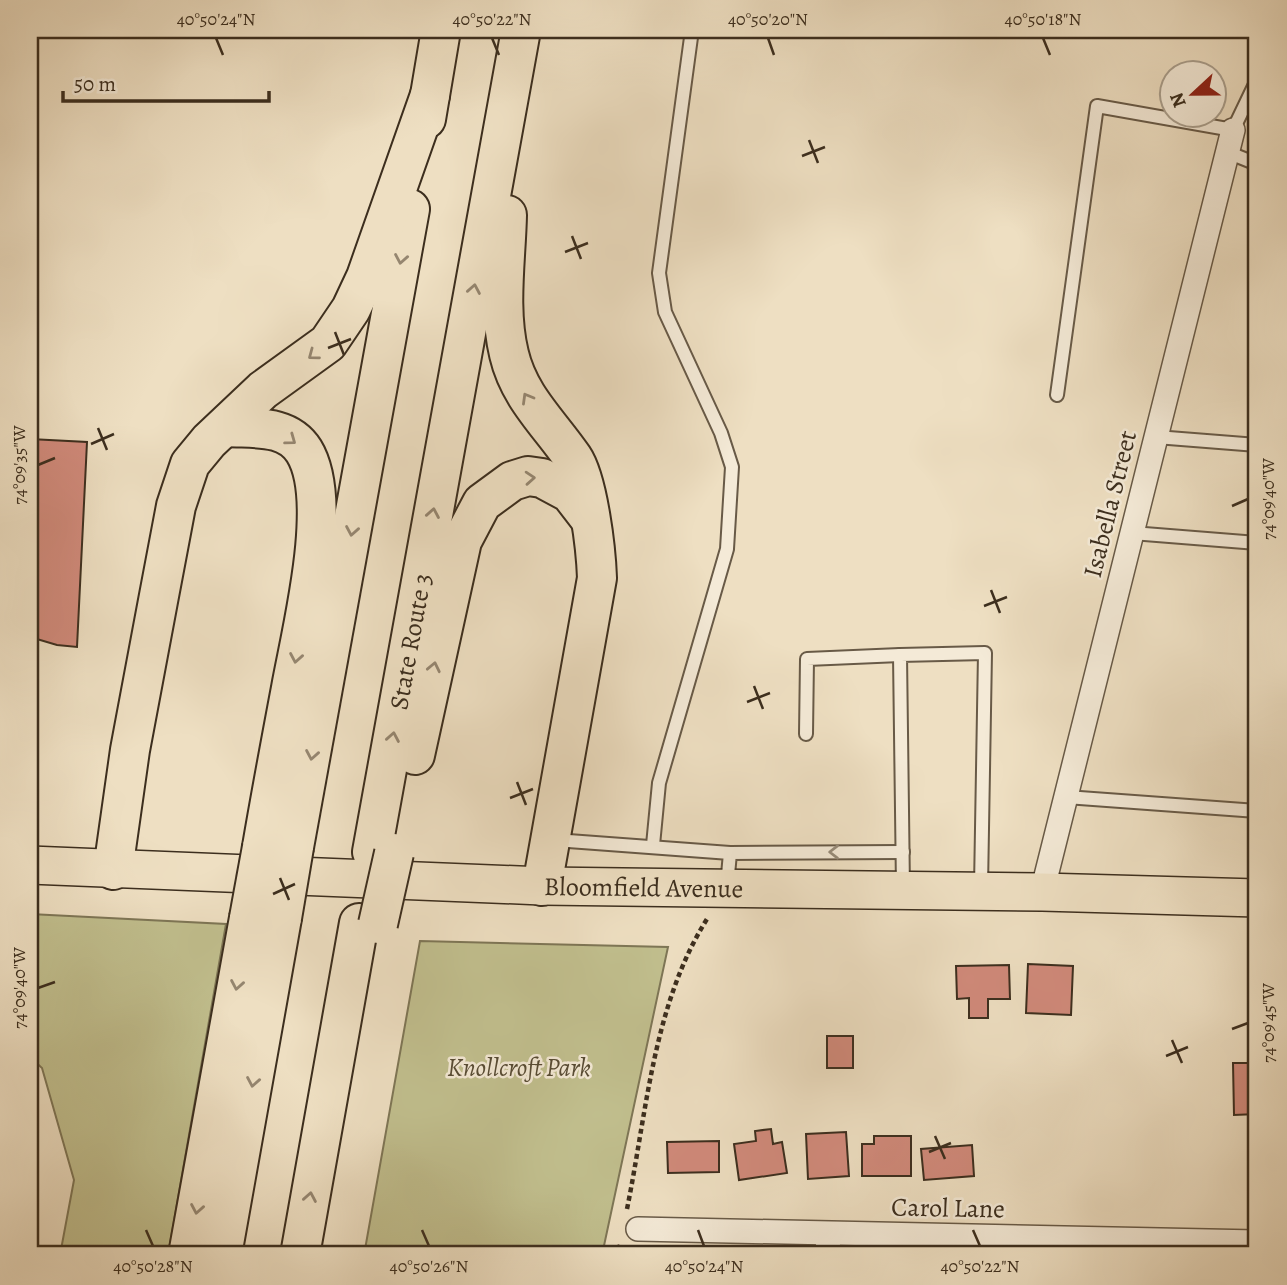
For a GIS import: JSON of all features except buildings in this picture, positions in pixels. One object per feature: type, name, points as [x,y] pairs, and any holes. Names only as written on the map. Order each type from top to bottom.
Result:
[{"type":"highway","points":[[188,1255],[265,918],[441,30]]},
{"type":"highway","name":"State Route 3","points":[[383,853],[521,30]]},
{"type":"highway","points":[[512,80],[503,321],[509,354],[528,401],[575,460],[592,521],[597,578],[542,886]]},
{"type":"highway","points":[[113,870],[130,750],[176,506],[190,464],[209,441],[227,427],[263,390],[328,343],[351,309],[366,277],[430,95]]},
{"type":"highway","points":[[227,427],[266,427],[285,435],[303,450],[314,478],[315,543],[278,847]]},
{"type":"highway","points":[[300,1255],[321,1138],[383,853],[456,565],[471,521],[482,503],[496,491],[512,481],[528,476],[542,478],[570,494],[592,521]]},
{"type":"highway","points":[[222,1255],[265,918]]},
{"type":"main road","name":"Bloomfield Avenue","points":[[30,865],[542,886],[1042,891],[1257,898]]},
{"type":"street","name":"Isabella Street","points":[[1042,891],[1230,141]]},
{"type":"street","name":"Carol Lane","points":[[628,1229],[828,1244],[1257,1242]]},
{"type":"lane","points":[[653,845],[659,783],[727,550],[732,467],[721,433],[664,312],[660,273],[692,30]]},
{"type":"lane","points":[[1230,141],[1256,85]]},
{"type":"lane","points":[[1057,395],[1097,106],[1230,141],[1257,164]]},
{"type":"lane","points":[[1156,437],[1257,445]]},
{"type":"lane","points":[[1132,533],[1257,543]]},
{"type":"lane","points":[[806,734],[807,659],[985,653],[981,891]]},
{"type":"lane","points":[[900,655],[903,891]]},
{"type":"lane","points":[[1066,797],[1257,811]]},
{"type":"lane","points":[[550,840],[653,845],[730,853],[903,852]]},
{"type":"lane","points":[[727,889],[730,853]]},
{"type":"path","points":[[617,1255],[628,1229],[660,1028],[695,939],[727,889]]},
{"type":"green space","points":[[30,914],[226,924],[168,1255],[60,1255],[74,1180],[42,1068],[30,1057]]},
{"type":"green space","name":"Knollcroft Park","points":[[420,941],[668,947],[602,1255],[364,1255]]}]
